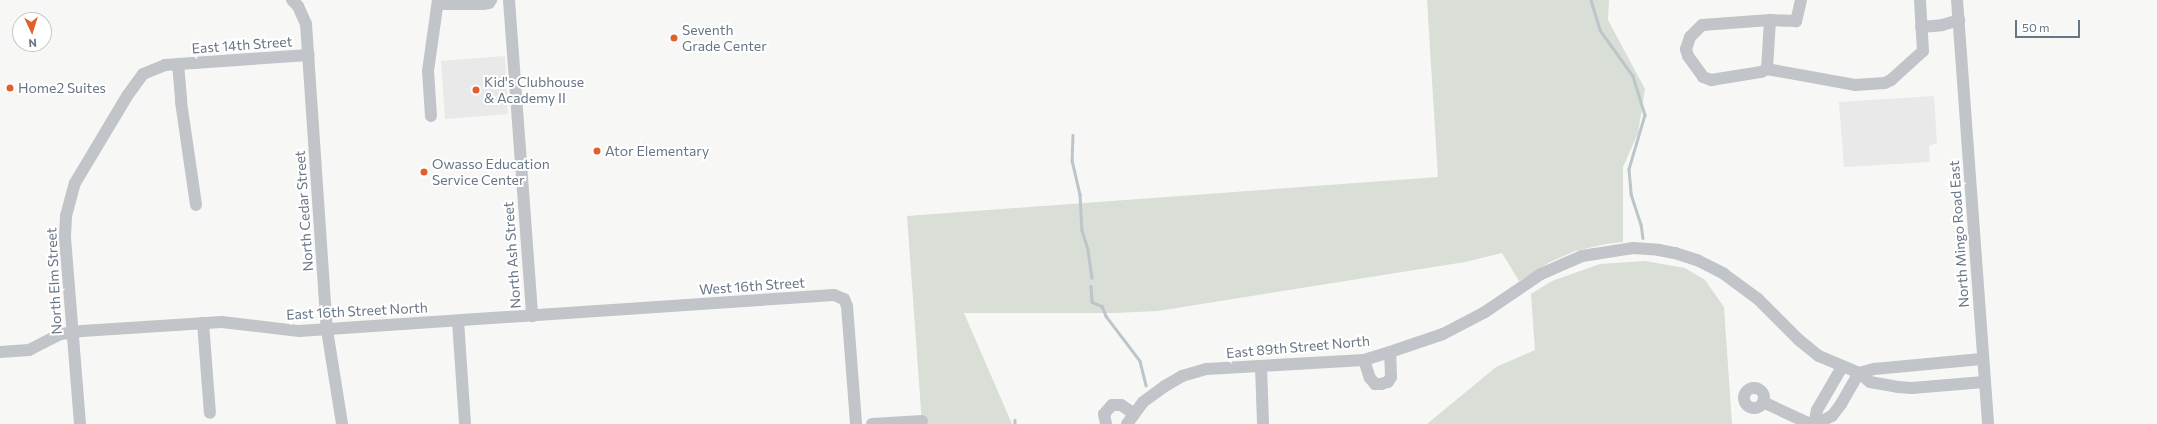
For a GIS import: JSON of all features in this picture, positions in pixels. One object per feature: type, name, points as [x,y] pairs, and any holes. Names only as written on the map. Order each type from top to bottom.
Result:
[{"type":"street","name":"North Cedar Street","points":[[292,0],[303,14],[309,55],[327,330],[342,424]]},
{"type":"street","points":[[430,116],[428,71],[438,2],[483,4],[490,3],[491,0]]},
{"type":"street","name":"North Ash Street","points":[[509,0],[532,316]]},
{"type":"street","points":[[1802,0],[1796,21],[1770,20],[1702,25],[1690,38],[1686,49],[1688,56],[1703,77],[1711,80],[1761,72],[1767,69],[1855,85],[1885,82],[1891,80],[1923,50],[1920,0]]},
{"type":"street","name":"North Mingo Road East","points":[[1957,0],[1988,424]]},
{"type":"street","points":[[1767,69],[1770,20]]},
{"type":"street","points":[[1921,23],[1942,25],[1959,20]]},
{"type":"street","name":"East 14th Street","points":[[178,64],[309,55]]},
{"type":"street","points":[[178,64],[181,102],[196,205]]},
{"type":"street","name":"North Elm Street","points":[[80,424],[65,226],[68,206],[75,184],[136,82],[150,70],[165,65],[178,64]]},
{"type":"street","name":"East 89th Street North","points":[[1127,424],[1143,402],[1164,386],[1182,376],[1207,369],[1364,360],[1443,334],[1486,312],[1541,274],[1582,256],[1633,248],[1675,253],[1699,261],[1724,274],[1758,299],[1799,340],[1819,356],[1859,373],[1870,382],[1898,387],[1984,382]]},
{"type":"street","name":"West 16th Street","points":[[671,306],[834,295],[844,299],[847,306],[856,424]]},
{"type":"street","name":"East 16th Street North","points":[[0,352],[29,350],[60,334],[72,332],[203,323],[236,323],[287,331],[327,330],[671,306]]},
{"type":"street","points":[[458,321],[465,424]]},
{"type":"street","points":[[203,323],[210,413]]},
{"type":"street","points":[[1364,360],[1370,378],[1375,384],[1388,382],[1391,377],[1390,352]]},
{"type":"street","points":[[1815,424],[1832,416],[1841,404],[1859,373],[1874,369],[1982,358]]},
{"type":"street","points":[[1261,366],[1263,424]]},
{"type":"street","points":[[1815,424],[1817,410],[1842,367]]},
{"type":"street","points":[[1763,402],[1810,424]]},
{"type":"street","points":[[1106,424],[1104,414],[1112,405],[1121,405],[1134,413]]},
{"type":"street","points":[[872,424],[922,421]]},
{"type":"shaded area","points":[[1427,0],[1609,0],[1608,20],[1645,89],[1638,133],[1623,167],[1623,242],[1575,251],[1550,262],[1519,281],[1502,253],[1465,262],[1158,311],[1115,313],[964,313],[1012,424],[922,424],[907,216],[1438,177]]},
{"type":"shaded area","points":[[505,56],[508,114],[445,119],[441,61]]},
{"type":"shaded area","points":[[1934,96],[1937,143],[1929,146],[1930,162],[1844,167],[1839,102]]},
{"type":"shaded area","points":[[1645,261],[1685,268],[1705,280],[1724,307],[1732,424],[1427,424],[1496,367],[1535,350],[1531,294],[1552,281],[1600,264]]},
{"type":"waterway","points":[[1591,0],[1600,30],[1633,76],[1645,115],[1629,169],[1631,194],[1641,224],[1643,238]]},
{"type":"waterway","points":[[1073,135],[1072,160],[1080,194],[1082,230],[1088,250],[1092,278]]},
{"type":"waterway","points":[[1091,286],[1092,302],[1102,306],[1106,316],[1140,361],[1146,385]]},
{"type":"place","name":"Seventh Grade Center","points":[[674,38]]},
{"type":"place","name":"Home2 Suites","points":[[10,88]]},
{"type":"place","name":"Kid's Clubhouse & Academy II","points":[[476,90]]},
{"type":"place","name":"Ator Elementary","points":[[597,151]]},
{"type":"place","name":"Owasso Education Service Center","points":[[424,172]]}]
